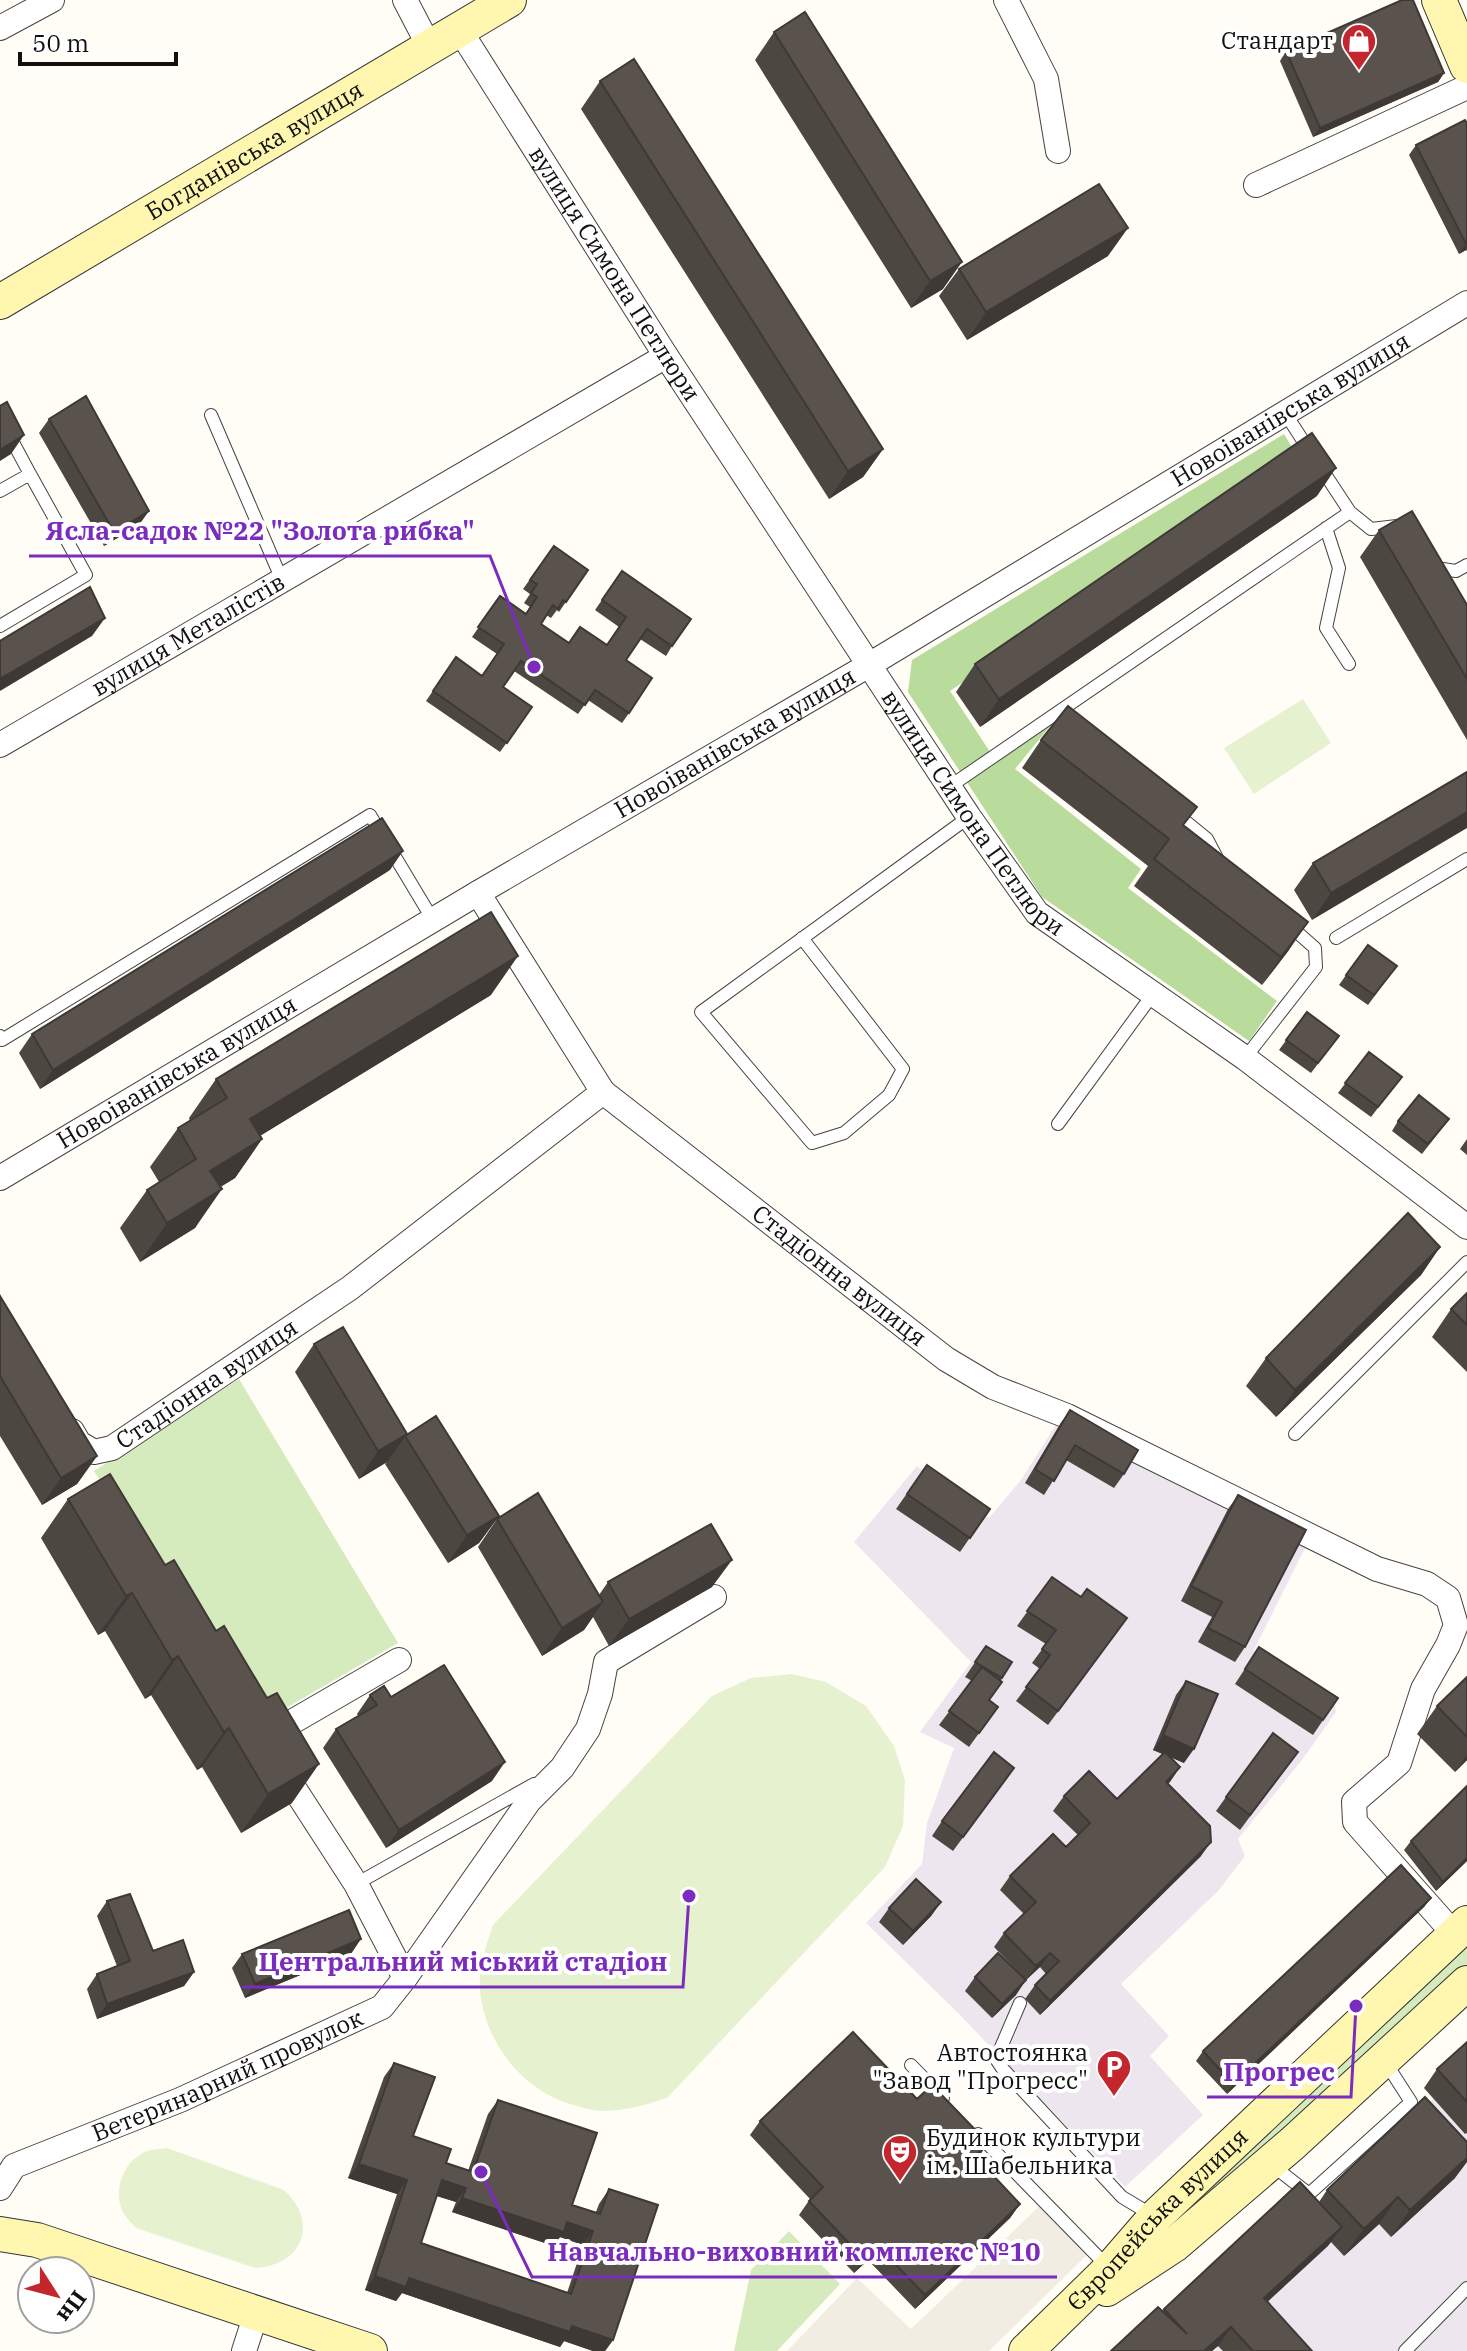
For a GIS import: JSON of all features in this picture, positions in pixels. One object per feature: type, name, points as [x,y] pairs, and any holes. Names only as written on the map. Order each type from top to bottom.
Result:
[{"type":"street","points":[[0,28],[52,0]]},
{"type":"street","points":[[405,0],[429,46]]},
{"type":"street","name":"Богданівська вулиця","points":[[0,302],[509,0]]},
{"type":"street","points":[[1006,0],[1046,79],[1058,151]]},
{"type":"street","points":[[1448,15],[1467,66]]},
{"type":"street","name":"вулиця Симона Петлюри","points":[[459,29],[666,356],[949,787],[1037,913],[1245,1058],[1467,1226]]},
{"type":"street","points":[[1256,185],[1467,87]]},
{"type":"street","name":"Новоіванівська вулиця","points":[[0,1178],[478,893],[869,665],[1467,303]]},
{"type":"street","name":"вулиця Металістів","points":[[0,745],[666,356]]},
{"type":"street","points":[[478,893],[603,1092]]},
{"type":"street","name":"Стадіонна вулиця","points":[[57,1405],[79,1443],[94,1452],[112,1448],[350,1288],[603,1092],[946,1359],[993,1387],[1067,1416],[1377,1569],[1427,1584],[1448,1598],[1456,1625],[1423,1689],[1399,1763],[1354,1802],[1353,1811],[1355,1822],[1461,1929]]},
{"type":"street","name":"Ветеринарний провулок","points":[[0,2188],[14,2166],[180,2100],[382,2007],[529,1801],[562,1768],[588,1729],[600,1694],[606,1662],[714,1597]]},
{"type":"street","points":[[399,1660],[263,1738],[356,1884],[405,1978]]},
{"type":"street","name":"Європейська вулиця","points":[[1026,2351],[1110,2269],[1155,2217],[1461,1929]]},
{"type":"street","name":"Європейська вулиця","points":[[1060,2320],[1174,2245],[1270,2163],[1467,1983]]},
{"type":"street","points":[[0,2234],[37,2240],[370,2351]]},
{"type":"street","points":[[244,2351],[256,2314]]},
{"type":"lane","points":[[1285,413],[1350,512],[1371,529],[1408,525]]},
{"type":"lane","points":[[211,415],[282,580]]},
{"type":"lane","points":[[0,418],[86,575],[0,626]]},
{"type":"lane","points":[[0,491],[30,474]]},
{"type":"lane","points":[[949,787],[1350,512]]},
{"type":"lane","points":[[1326,528],[1339,568],[1326,628],[1349,664]]},
{"type":"lane","points":[[1444,582],[1432,563],[1456,571],[1467,565]]},
{"type":"lane","points":[[1053,715],[1065,724]]},
{"type":"lane","points":[[1160,800],[1207,839],[1219,862],[1230,872]]},
{"type":"lane","points":[[0,1036],[2,1040],[370,815],[433,920]]},
{"type":"lane","points":[[802,938],[903,1069],[889,1095],[844,1133],[812,1143],[701,1012],[802,938],[969,817]]},
{"type":"lane","points":[[1336,938],[1467,859]]},
{"type":"lane","points":[[1245,1058],[1316,967],[1315,948],[1275,912]]},
{"type":"lane","points":[[1058,1124],[1153,994]]},
{"type":"lane","points":[[1295,1434],[1467,1262]]},
{"type":"lane","points":[[356,1884],[562,1768]]},
{"type":"lane","points":[[1020,2003],[996,2059],[1122,2197],[1155,2217]]},
{"type":"lane","points":[[1270,2163],[1309,2194],[1416,2106],[1384,2059]]},
{"type":"lane","points":[[911,2065],[954,2109]]},
{"type":"lane","points":[[964,2119],[1110,2269]]},
{"type":"lane","points":[[1405,2351],[1467,2288]]},
{"type":"shaded area","points":[[1059,1420],[1308,1542],[1254,1650],[1335,1705],[1336,1712],[1302,1760],[1238,1839],[1245,1856],[1218,1891],[1121,1984],[1169,2036],[1150,2056],[1203,2115],[1125,2187],[958,2013],[866,1923],[922,1864],[927,1823],[954,1748],[920,1732],[971,1662],[854,1542],[917,1466],[989,1518],[1021,1480]]},
{"type":"shaded area","points":[[1467,2048],[1467,2351],[1172,2351],[1433,2099],[1424,2088]]},
{"type":"shaded area","points":[[1049,2197],[1096,2246],[989,2351],[787,2351],[857,2278],[911,2329]]},
{"type":"green space","points":[[1284,434],[1296,454],[950,691],[996,761],[1051,725],[1015,769],[1141,869],[1128,888],[1277,1001],[1249,1041],[1042,897],[908,692],[912,660]]},
{"type":"green space","points":[[1303,699],[1331,743],[1254,794],[1224,748]]},
{"type":"green space","points":[[239,1379],[398,1643],[255,1726],[94,1471]]},
{"type":"green space","points":[[792,1674],[826,1682],[866,1706],[894,1746],[905,1780],[903,1826],[885,1867],[667,2098],[627,2109],[598,2111],[558,2100],[540,2090],[511,2064],[499,2048],[484,2011],[480,1974],[493,1925],[712,1696],[751,1678]]},
{"type":"green space","points":[[1467,1938],[1467,1969],[1186,2226],[1171,2211]]},
{"type":"green space","points":[[167,2148],[284,2190],[301,2216],[301,2241],[294,2251],[284,2260],[255,2268],[136,2228],[124,2214],[120,2203],[122,2177],[139,2155],[149,2150]]},
{"type":"green space","points":[[789,2231],[840,2284],[777,2351],[734,2351],[751,2270]]},
{"type":"building","name":"Стандарт","points":[[1402,0],[1413,0],[1444,73],[1320,128],[1286,51]]},
{"type":"building","points":[[805,12],[962,262],[930,281],[774,32]]},
{"type":"building","points":[[634,59],[883,449],[848,471],[600,81]]},
{"type":"building","points":[[1465,120],[1467,123],[1467,244],[1416,145]]},
{"type":"building","points":[[1099,184],[1128,228],[986,312],[959,269]]},
{"type":"building","points":[[86,396],[149,511],[114,532],[49,419]]},
{"type":"building","points":[[7,402],[24,435],[0,450],[0,406]]},
{"type":"building","points":[[1312,433],[1336,468],[999,699],[975,664]]},
{"type":"building","points":[[1412,511],[1467,605],[1467,679],[1379,530]]},
{"type":"building","points":[[554,546],[588,570],[566,602],[563,600],[558,609],[553,605],[541,624],[569,643],[580,627],[607,645],[626,617],[602,600],[622,571],[691,619],[672,646],[647,629],[626,660],[652,678],[629,713],[595,690],[585,705],[521,661],[503,687],[532,707],[507,743],[433,691],[456,657],[482,676],[504,644],[478,627],[500,596],[526,614],[537,597],[531,593],[537,584],[530,580]]},
{"type":"building","points":[[90,587],[105,618],[0,679],[0,641]]},
{"type":"building","points":[[1068,706],[1197,807],[1183,825],[1308,922],[1281,957],[1154,859],[1169,839],[1041,740]]},
{"type":"building","points":[[1467,772],[1467,812],[1331,893],[1313,863]]},
{"type":"building","points":[[382,818],[403,851],[53,1070],[32,1034]]},
{"type":"building","points":[[491,912],[518,956],[250,1119],[262,1139],[210,1171],[222,1189],[167,1223],[147,1190],[196,1159],[178,1128],[227,1098],[216,1079]]},
{"type":"building","points":[[1368,945],[1397,966],[1374,995],[1346,975]]},
{"type":"building","points":[[1307,1012],[1339,1036],[1318,1063],[1286,1040]]},
{"type":"building","points":[[1369,1052],[1402,1077],[1378,1107],[1345,1083]]},
{"type":"building","points":[[1419,1095],[1449,1119],[1428,1144],[1398,1121]]},
{"type":"building","points":[[1408,1213],[1440,1247],[1295,1390],[1266,1358]]},
{"type":"building","points":[[1467,1293],[1467,1325],[1451,1309]]},
{"type":"building","points":[[0,1296],[97,1456],[61,1478],[0,1376]]},
{"type":"building","points":[[343,1327],[407,1434],[378,1451],[314,1344]]},
{"type":"building","points":[[1070,1410],[1138,1450],[1124,1474],[1075,1445],[1054,1481],[1035,1469]]},
{"type":"building","points":[[436,1416],[499,1516],[467,1535],[405,1436]]},
{"type":"building","points":[[927,1465],[990,1509],[970,1538],[907,1494]]},
{"type":"building","points":[[110,1474],[165,1565],[174,1560],[216,1631],[224,1626],[267,1698],[277,1693],[319,1764],[268,1794],[229,1728],[224,1732],[178,1656],[172,1660],[132,1593],[126,1596],[68,1499]]},
{"type":"building","points":[[538,1493],[603,1602],[562,1628],[497,1519]]},
{"type":"building","points":[[1238,1495],[1306,1530],[1245,1647],[1208,1628],[1222,1602],[1191,1586]]},
{"type":"building","points":[[711,1524],[732,1560],[629,1619],[608,1582]]},
{"type":"building","points":[[1052,1577],[1081,1597],[1087,1589],[1127,1618],[1058,1711],[1026,1687],[1050,1655],[1042,1649],[1056,1630],[1027,1611]]},
{"type":"building","points":[[986,1646],[1012,1662],[1002,1678],[975,1662]]},
{"type":"building","points":[[1259,1647],[1338,1698],[1323,1720],[1245,1669]]},
{"type":"building","points":[[444,1665],[505,1762],[399,1830],[336,1729],[377,1705],[370,1695],[384,1686],[391,1697]]},
{"type":"building","points":[[982,1667],[1002,1682],[989,1700],[998,1707],[979,1733],[949,1711]]},
{"type":"building","points":[[1467,1677],[1467,1737],[1437,1706]]},
{"type":"building","points":[[1186,1681],[1218,1694],[1194,1749],[1163,1735]]},
{"type":"building","points":[[1273,1733],[1298,1752],[1250,1815],[1226,1797]]},
{"type":"building","points":[[994,1752],[1014,1768],[963,1837],[942,1821]]},
{"type":"building","points":[[1165,1752],[1180,1767],[1166,1782],[1210,1826],[1211,1842],[1050,2001],[1035,1985],[1059,1961],[1050,1953],[1036,1966],[1004,1933],[1036,1902],[1010,1876],[1053,1834],[1066,1847],[1090,1823],[1064,1796],[1089,1771],[1117,1799]]},
{"type":"building","points":[[1467,1786],[1467,1858],[1443,1882],[1411,1841]]},
{"type":"building","points":[[1401,1865],[1431,1898],[1233,2084],[1203,2051]]},
{"type":"building","points":[[916,1879],[941,1902],[913,1931],[889,1908]]},
{"type":"building","points":[[130,1894],[153,1951],[183,1940],[194,1972],[107,2004],[97,1974],[130,1961],[107,1901]]},
{"type":"building","points":[[349,1910],[361,1939],[255,1984],[242,1954]]},
{"type":"building","points":[[998,1953],[1026,1980],[1002,2004],[975,1977]]},
{"type":"building","name":"Будинок культури ім. Шабельника","points":[[853,2032],[917,2099],[932,2085],[988,2143],[975,2156],[1020,2204],[925,2295],[878,2246],[864,2259],[809,2201],[823,2187],[760,2121]]},
{"type":"building","points":[[1467,2042],[1467,2102],[1437,2069]]},
{"type":"building","points":[[394,2063],[435,2077],[413,2136],[451,2149],[446,2163],[473,2172],[498,2100],[597,2133],[572,2205],[600,2214],[609,2189],[658,2205],[613,2340],[572,2326],[570,2332],[409,2278],[406,2287],[375,2276],[407,2180],[359,2164]],"holes":[[[442,2180],[466,2188],[462,2198],[564,2232],[567,2222],[593,2231],[571,2294],[421,2243]]]},
{"type":"building","points":[[1425,2097],[1467,2142],[1467,2158],[1410,2210],[1398,2197],[1364,2229],[1327,2190]]},
{"type":"building","points":[[1300,2182],[1342,2227],[1264,2298],[1312,2351],[1253,2351],[1231,2327],[1204,2351],[1111,2351],[1158,2307],[1187,2334],[1164,2309]]},
{"type":"place","name":"Стандарт","points":[[1359,72]]},
{"type":"place","name":"Ясла-садок №22 \"Золота рибка\"","points":[[534,667]]},
{"type":"place","name":"Центральний міський стадіон","points":[[689,1896]]},
{"type":"place","name":"Прогрес","points":[[1356,2006]]},
{"type":"place","name":"Автостоянка \"Завод \"Прогресс\"","points":[[1114,2098]]},
{"type":"place","name":"Навчально-виховний комплекс №10","points":[[481,2172]]},
{"type":"place","name":"Будинок культури ім. Шабельника","points":[[900,2183]]}]
